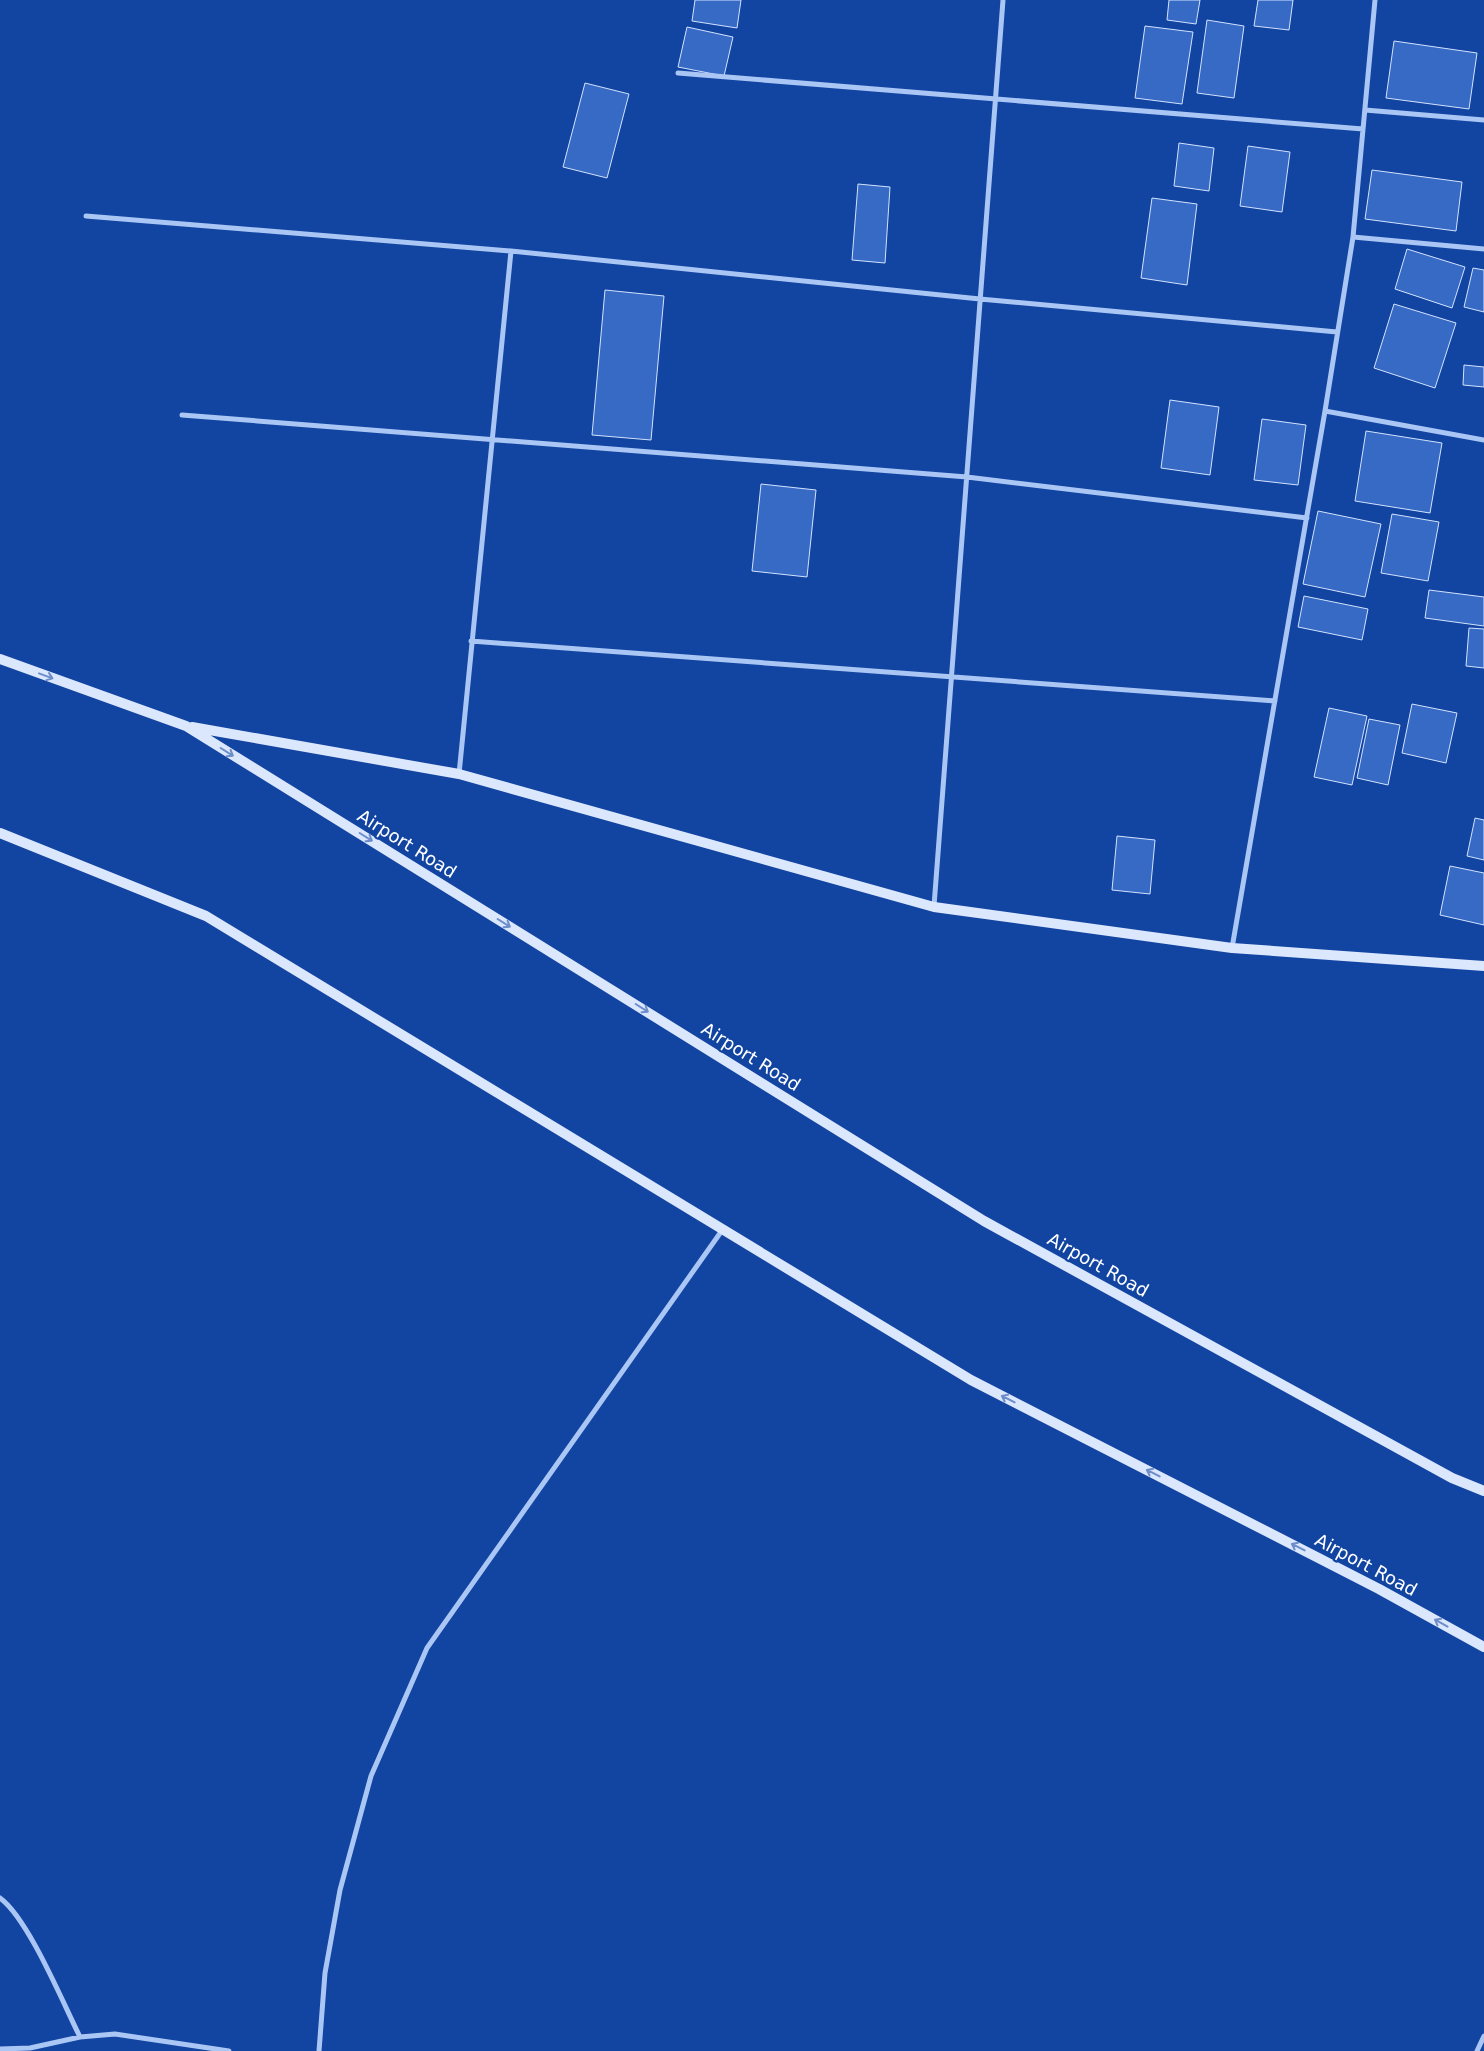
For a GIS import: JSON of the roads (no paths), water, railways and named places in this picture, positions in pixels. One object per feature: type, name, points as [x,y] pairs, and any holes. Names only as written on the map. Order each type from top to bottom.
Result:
[{"type":"main road","name":"Airport Road","points":[[0,659],[186,726],[984,1221],[1452,1478],[1484,1491]]},
{"type":"main road","points":[[186,726],[459,774],[934,907],[1232,948],[1484,966]]},
{"type":"main road","name":"Airport Road","points":[[0,833],[206,916],[971,1380],[1379,1589],[1484,1647]]},
{"type":"street","points":[[934,907],[1003,0]]},
{"type":"street","points":[[1232,948],[1307,518],[1353,237],[1375,0]]},
{"type":"street","points":[[678,73],[1363,129]]},
{"type":"street","points":[[1365,110],[1484,120]]},
{"type":"street","points":[[86,216],[511,251],[980,299],[1336,332]]},
{"type":"street","points":[[1353,237],[1484,249]]},
{"type":"street","points":[[459,774],[471,640],[494,440],[511,251]]},
{"type":"street","points":[[1325,411],[1484,440]]},
{"type":"street","points":[[182,416],[967,477],[1307,518]]},
{"type":"street","points":[[471,640],[1275,701]]},
{"type":"street","points":[[319,2051],[325,1973],[340,1890],[371,1776],[427,1648],[723,1229]]},
{"type":"street","points":[[0,1898],[7,1903],[22,1922],[80,2037]]},
{"type":"street","points":[[3,2050],[30,2048],[80,2037],[115,2034],[229,2051]]},
{"type":"street","points":[[1477,2051],[1484,2036]]}]
